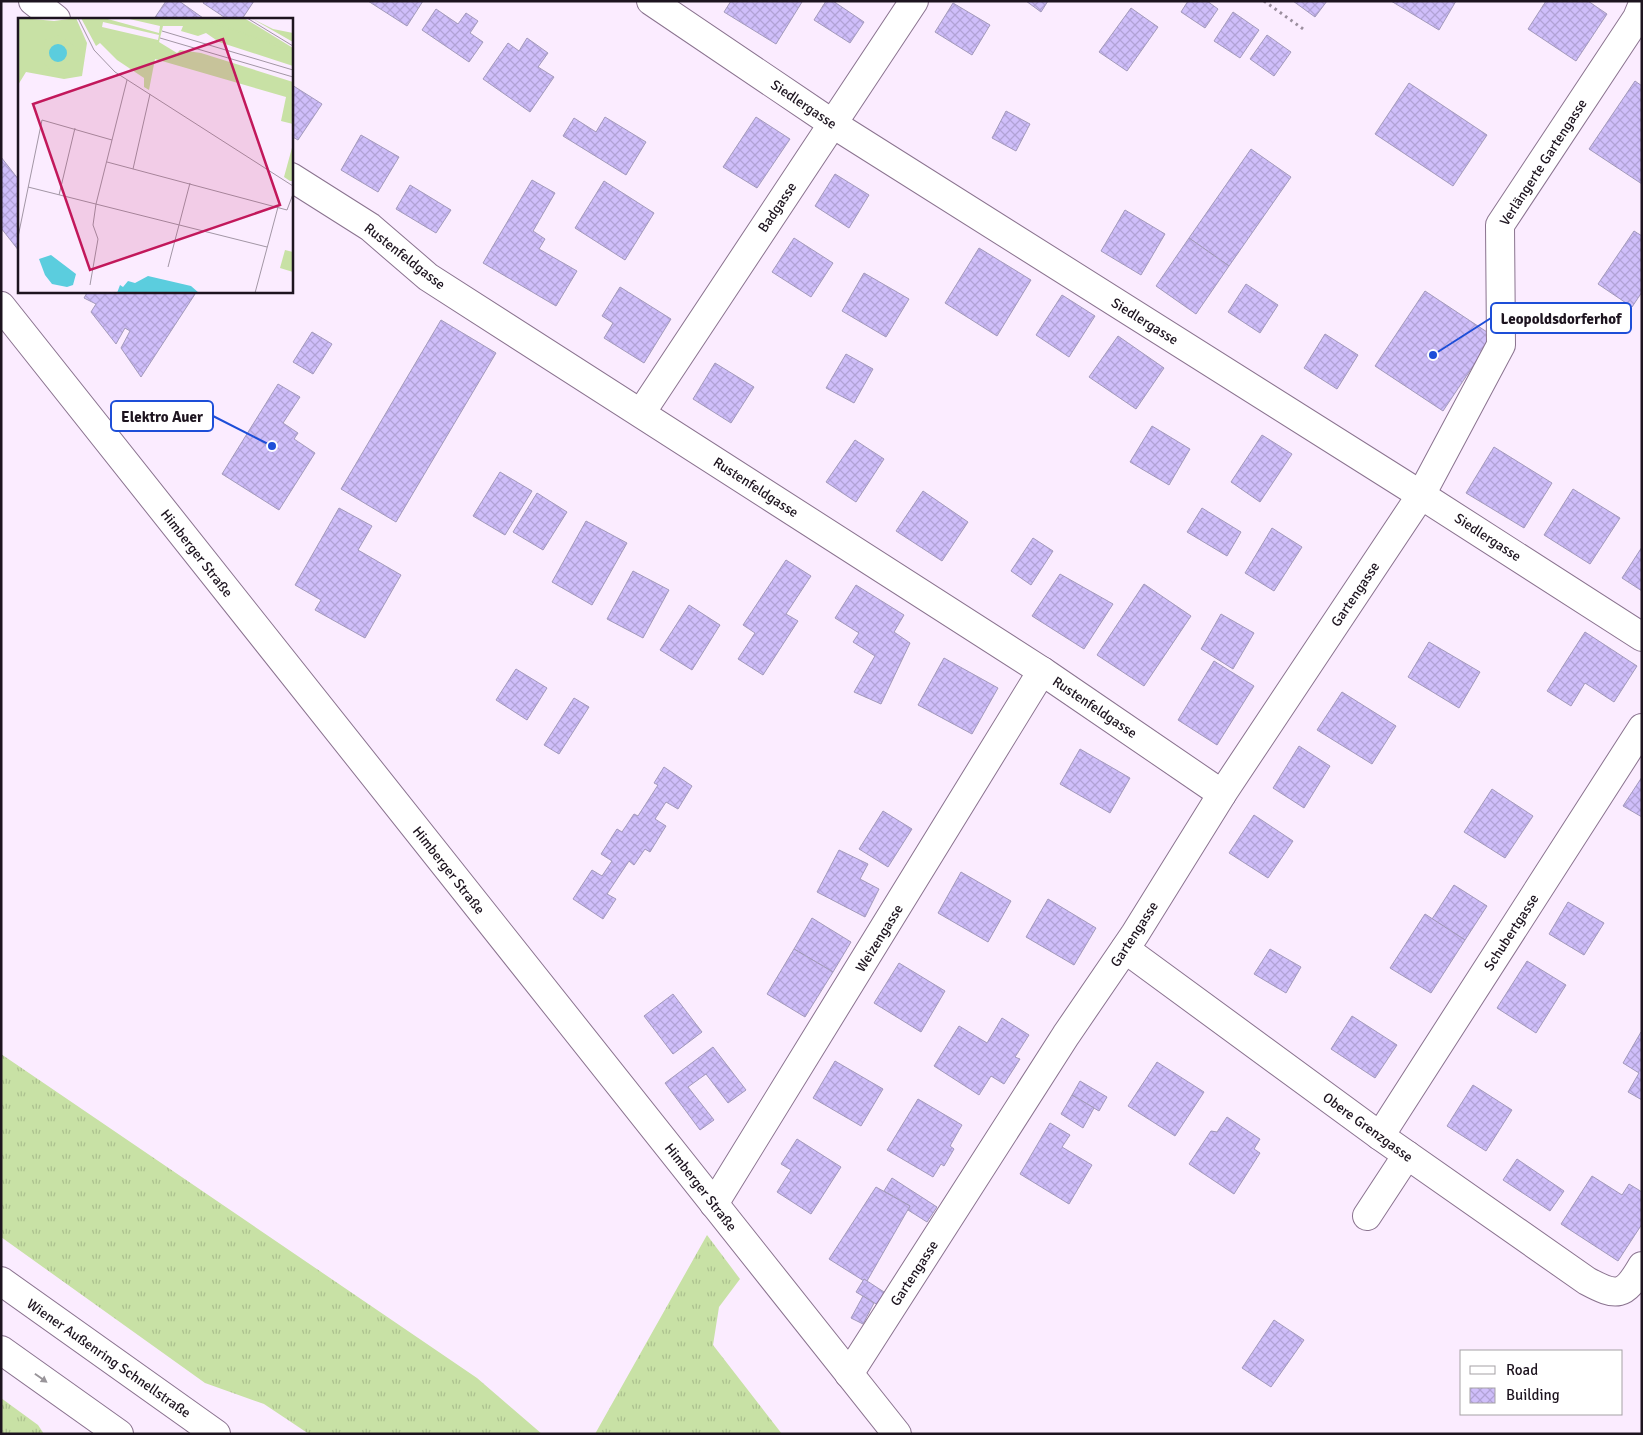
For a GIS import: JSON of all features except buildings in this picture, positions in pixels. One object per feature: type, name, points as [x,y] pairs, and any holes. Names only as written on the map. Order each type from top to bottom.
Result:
[{"type":"main road","points":[[33,1],[55,18]]},
{"type":"main road","name":"Siedlergasse","points":[[651,1],[833,124],[1421,494],[1642,637]]},
{"type":"main road","name":"Badgasse","points":[[641,413],[914,1]]},
{"type":"main road","name":"Verlängerte Gartengasse","points":[[1421,494],[1501,344],[1500,225],[1637,18],[1642,6]]},
{"type":"main road","name":"Rustenfeldgasse","points":[[292,178],[370,227],[428,277],[1042,671],[1222,794]]},
{"type":"main road","name":"Himberger Straße","points":[[1,306],[896,1434]]},
{"type":"main road","name":"Gartengasse","points":[[849,1374],[1060,1043],[1125,948],[1222,794],[1421,494]]},
{"type":"main road","name":"Weizengasse","points":[[714,1204],[1042,671]]},
{"type":"main road","name":"Schubertgasse","points":[[1380,1136],[1642,728]]},
{"type":"main road","name":"Obere Grenzgasse","points":[[1125,948],[1380,1136],[1587,1281],[1606,1291],[1619,1292],[1627,1287],[1642,1266]]},
{"type":"main road","points":[[1368,1216],[1407,1155]]},
{"type":"main road","name":"Wiener Außenring Schnellstraße","points":[[1,1282],[216,1434]]},
{"type":"main road","points":[[1,1350],[119,1434]]},
{"type":"path","points":[[1264,1],[1306,31]]},
{"type":"green space","points":[[1,1054],[477,1378],[542,1434],[309,1434],[264,1404],[205,1383],[1,1237]]},
{"type":"green space","points":[[707,1235],[740,1279],[719,1307],[713,1345],[782,1434],[595,1434]]},
{"type":"green space","points":[[1,1398],[38,1425],[44,1434],[1,1434]]},
{"type":"place","name":"Leopoldsdorferhof","points":[[1433,355]]},
{"type":"place","name":"Elektro Auer","points":[[272,446]]}]
